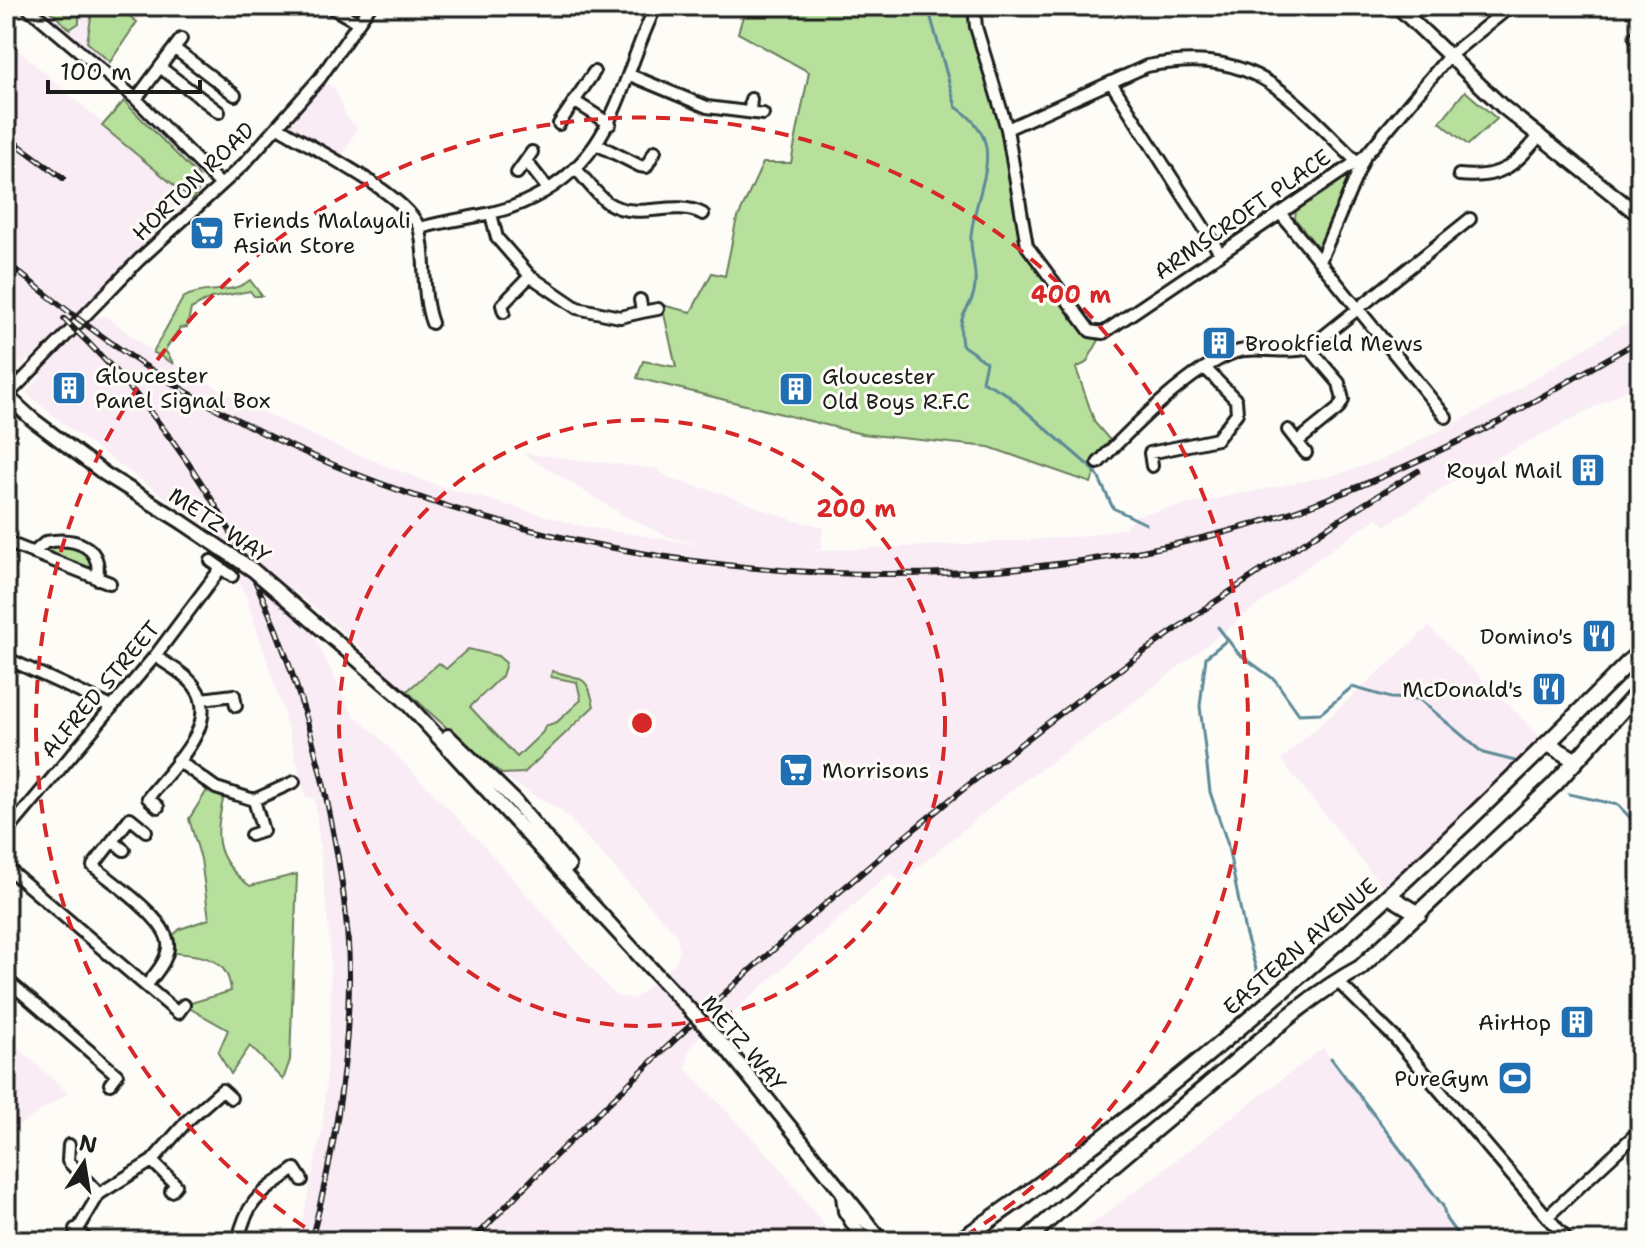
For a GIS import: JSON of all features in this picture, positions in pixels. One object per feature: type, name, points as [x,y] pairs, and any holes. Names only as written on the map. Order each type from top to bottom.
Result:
[{"type":"highway","name":"EASTERN AVENUE","points":[[959,1241],[980,1234],[1322,959],[1391,897],[1640,651]]},
{"type":"highway","name":"EASTERN AVENUE","points":[[1025,1241],[1135,1143],[1337,981],[1360,968],[1575,760],[1640,690]]},
{"type":"highway","points":[[1548,744],[1575,760]]},
{"type":"highway","points":[[1391,897],[1419,914]]},
{"type":"highway","points":[[1322,959],[1337,981]]},
{"type":"main road","points":[[1397,6],[1540,135],[1640,216]]},
{"type":"main road","name":"METZ WAY","points":[[6,396],[105,474],[253,570],[403,699],[726,1048],[843,1196],[856,1206],[878,1236],[890,1241]]},
{"type":"main road","name":"METZ WAY","points":[[843,1196],[845,1211],[864,1241]]},
{"type":"street","points":[[26,6],[136,99],[221,185]]},
{"type":"street","points":[[329,6],[357,22]]},
{"type":"street","name":"HORTON ROAD","points":[[6,396],[278,127],[327,68],[370,6]]},
{"type":"street","points":[[420,228],[451,219],[491,214],[522,203],[577,170],[598,145],[610,124],[654,23],[656,6]]},
{"type":"street","points":[[974,6],[976,27],[1007,129],[1147,66],[1171,61],[1217,61],[1244,69],[1290,96],[1360,158]]},
{"type":"street","points":[[1320,261],[1360,158],[1449,56],[1511,6]]},
{"type":"street","points":[[136,99],[178,44],[235,95]]},
{"type":"street","points":[[161,68],[219,112]]},
{"type":"street","points":[[559,124],[594,72]]},
{"type":"street","points":[[630,75],[707,107],[763,114]]},
{"type":"street","points":[[1112,84],[1220,253]]},
{"type":"street","points":[[750,111],[751,99]]},
{"type":"street","points":[[574,101],[610,124]]},
{"type":"street","points":[[278,127],[388,191],[407,208],[420,228],[426,307],[432,323]]},
{"type":"street","name":"ARMSCROFT PLACE","points":[[1007,129],[1027,246],[1090,331],[1103,333],[1360,158]]},
{"type":"street","points":[[1459,175],[1489,177],[1501,172],[1540,135]]},
{"type":"street","points":[[598,145],[646,167],[655,151]]},
{"type":"street","points":[[517,173],[529,156],[548,189]]},
{"type":"street","points":[[577,170],[608,202],[634,213],[699,208]]},
{"type":"street","points":[[1280,213],[1446,417]]},
{"type":"street","points":[[491,214],[497,238],[530,276],[577,308],[620,317],[641,306],[658,309]]},
{"type":"street","points":[[1098,463],[1167,397],[1206,369],[1241,350],[1290,353],[1309,348],[1470,219]]},
{"type":"street","points":[[501,305],[530,276]]},
{"type":"street","points":[[1297,442],[1338,409],[1343,400],[1339,383],[1309,348]]},
{"type":"street","points":[[1152,466],[1150,453],[1217,439],[1237,413],[1236,400],[1206,369]]},
{"type":"street","points":[[1288,430],[1306,453]]},
{"type":"street","points":[[6,542],[110,583]]},
{"type":"street","points":[[33,553],[46,542],[79,542],[93,551],[99,565],[97,579]]},
{"type":"street","name":"ALFRED STREET","points":[[6,833],[155,656],[216,564],[232,576]]},
{"type":"street","points":[[155,656],[193,683],[202,699],[204,720],[148,798],[158,807]]},
{"type":"street","points":[[6,658],[112,707]]},
{"type":"street","points":[[202,699],[234,695],[236,706]]},
{"type":"street","points":[[177,760],[216,788],[254,800],[294,782]]},
{"type":"street","points":[[251,835],[263,831],[254,800]]},
{"type":"street","points":[[146,831],[130,818],[93,866],[161,924],[169,944],[165,961],[146,986]]},
{"type":"street","points":[[112,841],[124,850]]},
{"type":"street","points":[[6,867],[178,1013],[184,1005]]},
{"type":"street","points":[[6,979],[117,1075],[110,1084]]},
{"type":"street","points":[[1337,981],[1394,1037],[1568,1241]]},
{"type":"street","points":[[71,1241],[75,1229],[99,1194],[152,1161],[188,1120],[222,1090],[231,1098]]},
{"type":"street","points":[[1548,1216],[1640,1130]]},
{"type":"street","points":[[69,1145],[68,1161],[99,1194]]},
{"type":"street","points":[[152,1161],[176,1185],[171,1191]]},
{"type":"street","points":[[238,1241],[244,1214],[252,1201],[292,1164],[302,1180]]},
{"type":"street","points":[[75,1229],[88,1241]]},
{"type":"shaded area","points":[[26,6],[148,6],[104,71]]},
{"type":"shaded area","points":[[18,50],[192,200],[120,267],[82,308],[95,318],[105,316],[153,352],[253,408],[341,448],[433,484],[581,526],[702,545],[669,537],[623,515],[522,453],[657,469],[672,480],[718,492],[789,519],[823,527],[821,549],[810,551],[971,544],[1084,536],[1126,528],[1136,515],[1335,475],[1379,461],[1491,405],[1640,315],[1640,383],[1457,479],[1385,526],[1378,517],[1309,565],[1112,719],[1014,788],[900,882],[891,872],[736,1010],[698,1038],[689,1050],[686,1069],[778,1165],[836,1241],[298,1241],[323,1125],[331,1011],[330,942],[315,799],[306,797],[283,710],[246,596],[216,534],[70,429],[26,393],[41,376],[39,372],[69,341],[59,331],[23,365],[6,351],[6,72]],"holes":[[[291,588],[356,643],[449,734],[462,740],[498,774],[562,811],[677,935],[680,952],[675,964],[634,999],[616,996],[484,846],[376,734],[352,714]]]},
{"type":"shaded area","points":[[320,78],[336,90],[346,116],[357,128],[338,165],[278,127]]},
{"type":"shaded area","points":[[1429,627],[1548,744],[1391,897],[1281,760]]},
{"type":"shaded area","points":[[6,1037],[68,1093],[6,1134]]},
{"type":"shaded area","points":[[1323,1048],[1443,1206],[1446,1219],[1462,1241],[1070,1241]]},
{"type":"green space","points":[[44,6],[79,6],[79,23],[70,29]]},
{"type":"green space","points":[[93,6],[117,6],[137,22],[110,62],[87,42]]},
{"type":"green space","points":[[746,6],[974,6],[1007,129],[1027,246],[1090,331],[1103,333],[1086,363],[1076,368],[1095,423],[1115,446],[1098,463],[1091,483],[989,447],[862,434],[637,378],[643,361],[676,367],[662,305],[691,312],[712,273],[725,276],[736,222],[763,163],[791,163],[809,72],[738,33]]},
{"type":"green space","points":[[1465,91],[1497,119],[1468,145],[1440,122]]},
{"type":"green space","points":[[124,101],[199,177],[200,188],[192,200],[102,126]]},
{"type":"green space","points":[[1346,173],[1351,175],[1321,245],[1316,245],[1295,219],[1296,209]]},
{"type":"green space","points":[[250,280],[262,296],[254,296],[250,291],[211,298],[191,309],[187,327],[180,328],[165,350],[174,364],[153,352],[183,298],[200,292],[234,288]]},
{"type":"green space","points":[[63,545],[77,547],[89,555],[92,572],[43,551]]},
{"type":"green space","points":[[468,649],[498,656],[506,663],[502,676],[470,707],[517,757],[543,732],[545,726],[557,722],[581,700],[577,682],[551,677],[552,671],[582,680],[589,689],[594,706],[524,773],[502,774],[407,691],[439,663],[446,669]]},
{"type":"green space","points":[[211,784],[225,791],[219,820],[219,844],[222,855],[237,875],[250,886],[297,874],[290,1060],[283,1080],[250,1046],[231,1074],[218,1053],[228,1030],[184,1005],[231,991],[229,979],[218,963],[210,959],[167,952],[168,940],[180,929],[209,919],[201,859],[189,819]]},
{"type":"waterway","points":[[939,6],[931,18],[956,107],[973,121],[983,135],[986,151],[986,167],[971,236],[975,286],[961,324],[962,345],[986,362],[982,381],[1005,393],[1096,472],[1113,508],[1146,524]]},
{"type":"waterway","points":[[1218,627],[1238,653],[1275,680],[1299,714],[1321,713],[1352,687],[1391,698],[1419,699],[1483,753],[1515,761]]},
{"type":"waterway","points":[[1227,640],[1206,657],[1200,706],[1210,792],[1227,842],[1245,932],[1257,972],[1267,982]]},
{"type":"waterway","points":[[1569,794],[1618,805],[1640,828]]},
{"type":"waterway","points":[[1331,1058],[1443,1206],[1446,1219],[1462,1241]]},
{"type":"railway","points":[[6,136],[63,178]]},
{"type":"railway","points":[[6,262],[94,331],[163,378],[303,452],[428,500],[558,536],[691,561],[827,573],[962,572],[1094,559],[1258,523],[1396,471],[1496,423]]},
{"type":"railway","points":[[64,319],[114,370],[158,422],[197,476],[231,532],[260,591],[306,718],[338,860],[349,959],[342,1082],[326,1178],[311,1241]]},
{"type":"railway","points":[[1486,429],[1640,340]]},
{"type":"railway","points":[[472,1241],[579,1132],[690,1026],[803,923],[920,824],[1039,730],[1162,639],[1288,553],[1418,471]]},
{"type":"place","name":"Friends Malayali Asian Store","points":[[207,233]]},
{"type":"place","name":"Brookfield Mews","points":[[1219,343]]},
{"type":"place","name":"Gloucester Panel Signal Box","points":[[69,388]]},
{"type":"place","name":"Gloucester Old Boys R.F.C","points":[[796,389]]},
{"type":"place","name":"Royal Mail","points":[[1588,470]]},
{"type":"place","name":"Domino's","points":[[1599,636]]},
{"type":"place","name":"McDonald's","points":[[1549,689]]},
{"type":"place","name":"Morrisons","points":[[796,770]]},
{"type":"place","name":"AirHop","points":[[1577,1022]]},
{"type":"place","name":"PureGym","points":[[1515,1078]]}]
